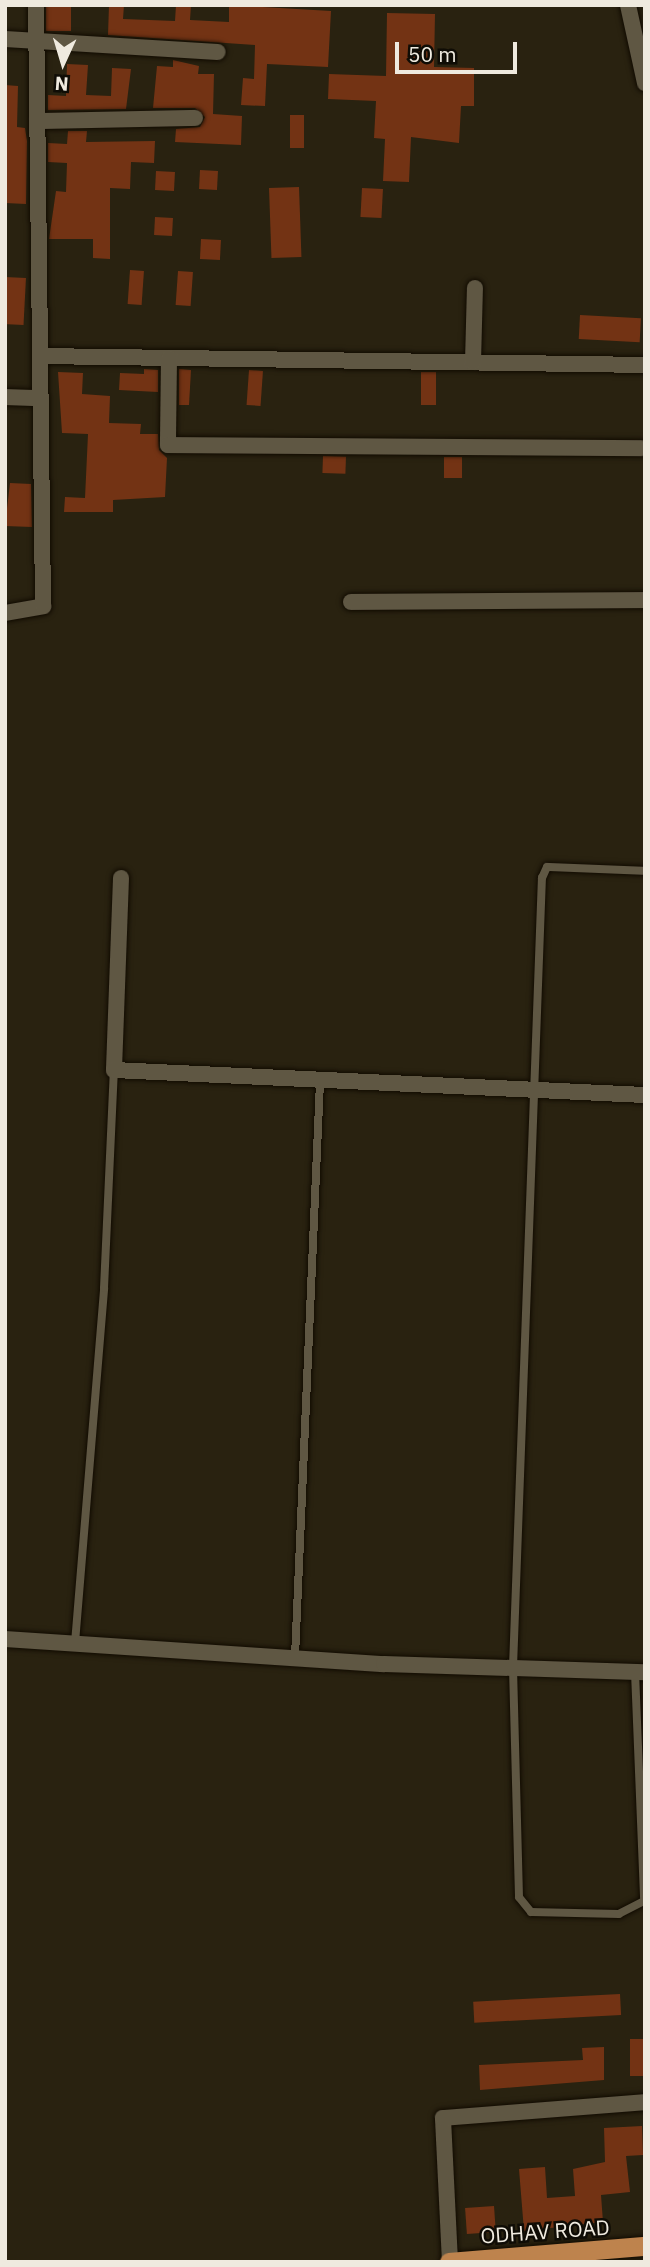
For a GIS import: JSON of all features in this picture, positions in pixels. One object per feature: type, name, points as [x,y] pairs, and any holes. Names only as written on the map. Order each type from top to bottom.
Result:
[{"type":"main road","name":"ODHAV ROAD","points":[[449,2262],[645,2246]]},
{"type":"street","points":[[5,612],[43,606],[36,5]]},
{"type":"street","points":[[628,5],[645,83]]},
{"type":"street","points":[[5,39],[218,52]]},
{"type":"street","points":[[37,121],[195,118]]},
{"type":"street","points":[[473,362],[475,288]]},
{"type":"street","points":[[40,356],[645,365]]},
{"type":"street","points":[[169,358],[168,445],[641,448]]},
{"type":"street","points":[[5,397],[40,398]]},
{"type":"street","points":[[351,602],[645,600]]},
{"type":"street","points":[[121,878],[114,1070],[645,1095]]},
{"type":"street","points":[[5,1639],[74,1646],[640,1672]]},
{"type":"street","points":[[449,2262],[443,2118],[645,2102]]},
{"type":"lane","points":[[640,1672],[644,1901],[619,1914],[531,1912],[519,1897],[513,1667],[531,1091],[547,867],[645,871]]},
{"type":"lane","points":[[74,1646],[104,1288],[114,1070]]},
{"type":"lane","points":[[295,1657],[320,1081]]},
{"type":"building","points":[[46,5],[71,5],[71,31],[46,31]]},
{"type":"building","points":[[109,5],[124,5],[123,19],[175,21],[176,5],[191,5],[190,20],[229,22],[229,5],[331,11],[328,67],[267,64],[265,106],[241,105],[243,78],[254,79],[255,45],[108,35]]},
{"type":"building","points":[[387,13],[435,14],[434,67],[474,68],[474,106],[461,106],[459,143],[411,137],[409,182],[383,181],[385,139],[374,138],[376,101],[328,99],[329,74],[386,76]]},
{"type":"building","points":[[173,60],[199,66],[198,74],[214,74],[213,114],[242,116],[241,145],[175,142],[176,129],[200,127],[205,117],[195,108],[153,108],[157,66],[173,67]]},
{"type":"building","points":[[67,64],[88,65],[86,95],[111,96],[112,68],[131,69],[126,109],[48,110],[48,95],[66,96]]},
{"type":"building","points":[[5,85],[18,86],[17,127],[25,128],[27,141],[26,204],[5,203]]},
{"type":"building","points":[[290,115],[304,115],[304,148],[290,148]]},
{"type":"building","points":[[68,131],[87,131],[86,142],[155,141],[154,163],[131,162],[130,189],[110,188],[110,259],[93,258],[93,239],[49,239],[56,191],[66,192],[67,163],[48,162],[48,143],[67,144]]},
{"type":"building","points":[[200,170],[218,171],[217,190],[199,189]]},
{"type":"building","points":[[156,171],[175,172],[174,191],[155,190]]},
{"type":"building","points":[[299,187],[301,257],[271,258],[269,188]]},
{"type":"building","points":[[362,188],[383,189],[381,218],[360,217]]},
{"type":"building","points":[[155,217],[173,218],[172,236],[154,235]]},
{"type":"building","points":[[201,239],[221,240],[220,260],[200,259]]},
{"type":"building","points":[[130,270],[144,271],[142,305],[128,304]]},
{"type":"building","points":[[178,271],[193,272],[191,306],[176,305]]},
{"type":"building","points":[[5,277],[26,278],[24,325],[5,324]]},
{"type":"building","points":[[580,315],[641,318],[640,342],[579,339]]},
{"type":"building","points":[[144,369],[158,370],[158,392],[119,390],[120,373],[144,374]]},
{"type":"building","points":[[179,369],[191,370],[189,405],[179,405]]},
{"type":"building","points":[[249,370],[263,371],[261,406],[247,405]]},
{"type":"building","points":[[58,372],[83,373],[82,394],[110,396],[109,423],[141,424],[140,434],[158,434],[159,450],[167,458],[165,497],[113,500],[113,512],[64,512],[65,497],[85,498],[88,434],[62,433]]},
{"type":"building","points":[[421,372],[436,372],[436,405],[421,405]]},
{"type":"building","points":[[323,456],[346,457],[345,474],[322,473]]},
{"type":"building","points":[[444,457],[462,457],[462,478],[444,478]]},
{"type":"building","points":[[10,483],[31,484],[32,527],[5,526]]},
{"type":"building","points":[[620,1994],[621,2015],[474,2023],[473,2002]]},
{"type":"building","points":[[630,2039],[645,2039],[645,2076],[630,2076]]},
{"type":"building","points":[[604,2047],[604,2080],[480,2090],[479,2065],[583,2060],[582,2048]]},
{"type":"building","points":[[642,2126],[643,2155],[626,2156],[630,2192],[601,2195],[603,2222],[524,2231],[519,2169],[545,2167],[547,2198],[575,2196],[573,2169],[605,2162],[604,2128]]},
{"type":"building","points":[[494,2206],[496,2232],[467,2234],[465,2208]]}]
